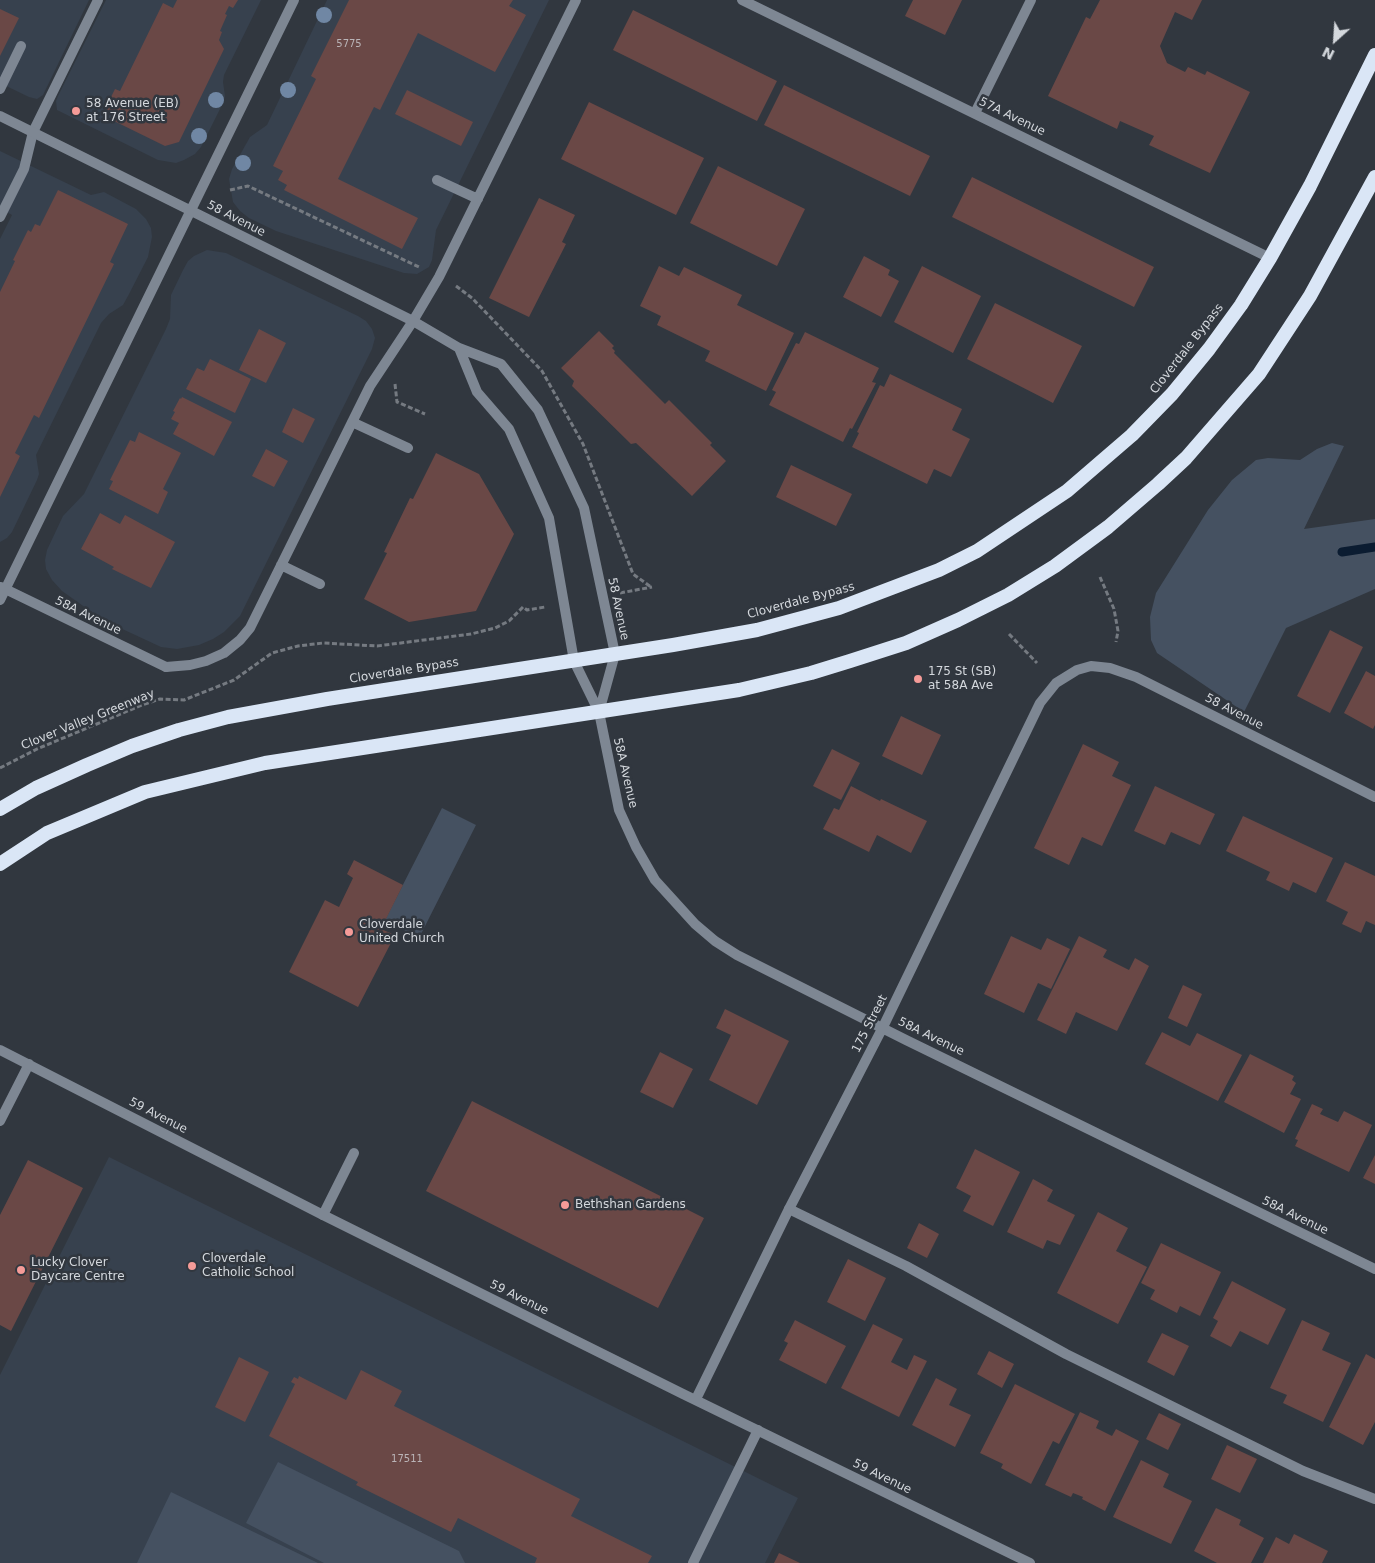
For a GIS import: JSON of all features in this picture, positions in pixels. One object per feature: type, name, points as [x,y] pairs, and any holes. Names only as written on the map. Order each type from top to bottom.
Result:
[{"type":"highway","name":"Cloverdale Bypass","points":[[0,809],[36,788],[132,746],[218,720],[409,685],[615,654],[757,630],[839,608],[939,570],[976,551],[1067,491],[1146,421],[1172,394],[1209,349],[1241,305],[1270,258],[1310,186],[1375,55]]},
{"type":"highway","points":[[0,864],[47,834],[145,792],[265,763],[739,690],[812,673],[896,646],[958,620],[1008,595],[1055,566],[1108,527],[1186,458],[1259,374],[1310,296],[1375,177]]},
{"type":"street","points":[[0,217],[24,168],[33,132],[98,0]]},
{"type":"street","points":[[0,600],[3,588],[294,0]]},
{"type":"street","points":[[320,584],[281,565],[370,386],[439,278],[576,0]]},
{"type":"street","name":"57A Avenue","points":[[742,0],[1270,258]]},
{"type":"street","points":[[975,113],[1031,0]]},
{"type":"street","points":[[0,89],[21,46]]},
{"type":"street","name":"58 Avenue","points":[[0,116],[413,321],[459,348],[501,364],[538,410],[584,508],[615,654],[599,712]]},
{"type":"street","points":[[437,180],[478,200]]},
{"type":"street","points":[[459,348],[477,392],[509,429],[549,518],[574,660],[599,712]]},
{"type":"street","points":[[352,422],[408,448]]},
{"type":"street","name":"58A Avenue","points":[[3,588],[166,667],[190,665],[206,661],[224,653],[240,640],[250,628],[281,565]]},
{"type":"street","name":"58 Avenue","points":[[1077,670],[1091,666],[1110,668],[1136,677],[1375,797]]},
{"type":"street","name":"175 Street","points":[[696,1399],[789,1209],[883,1028],[1040,703],[1056,683],[1077,670]]},
{"type":"street","name":"58A Avenue","points":[[599,712],[619,810],[636,847],[655,880],[695,924],[715,941],[737,955],[883,1028],[1375,1269]]},
{"type":"street","name":"59 Avenue","points":[[0,1050],[323,1214],[1030,1563]]},
{"type":"street","points":[[0,1121],[29,1064]]},
{"type":"street","points":[[323,1214],[354,1152]]},
{"type":"street","points":[[789,1209],[906,1266],[1066,1354],[1302,1471],[1375,1499]]},
{"type":"street","points":[[693,1563],[758,1430]]},
{"type":"path","points":[[230,190],[248,186],[422,269]]},
{"type":"path","points":[[395,384],[397,402],[424,414]]},
{"type":"path","points":[[1100,577],[1114,609],[1118,631],[1116,642]]},
{"type":"path","name":"Clover Valley Greenway","points":[[0,768],[36,749],[142,705],[160,699],[184,700],[234,680],[272,653],[298,646],[323,643],[377,646],[470,634],[495,628],[510,621],[523,607],[527,610]]},
{"type":"path","points":[[1008,634],[1037,663]]},
{"type":"shaded area","points":[[0,0],[89,0],[43,95],[37,99],[0,83]]},
{"type":"shaded area","points":[[106,0],[261,0],[224,75],[225,96],[223,103],[201,147],[195,154],[184,160],[176,163],[158,160],[57,110],[56,101],[58,96]]},
{"type":"shaded area","points":[[327,0],[549,0],[436,230],[432,260],[429,267],[417,274],[404,273],[276,231],[249,218],[233,202],[229,179],[232,169],[250,137],[267,125]]},
{"type":"shaded area","points":[[0,151],[91,195],[104,192],[136,209],[146,219],[151,228],[152,237],[148,257],[123,305],[109,314],[101,323],[36,455],[39,474],[37,480],[12,532],[0,542],[0,239],[12,215],[0,208]]},
{"type":"shaded area","points":[[207,250],[226,253],[358,316],[366,321],[372,329],[375,338],[372,349],[240,616],[224,632],[213,639],[199,645],[177,649],[161,647],[103,620],[62,591],[52,580],[46,569],[45,560],[47,550],[63,516],[84,494],[166,329],[170,319],[171,295],[183,270],[188,261],[194,256]]},
{"type":"shaded area","points":[[1332,443],[1344,446],[1304,529],[1375,519],[1375,589],[1286,628],[1244,712],[1157,653],[1151,640],[1150,617],[1156,593],[1208,510],[1232,480],[1256,460],[1268,458],[1300,460],[1317,449]]},
{"type":"shaded area","points":[[442,808],[476,825],[419,938],[385,920]]},
{"type":"shaded area","name":"Cloverdale Catholic School","points":[[109,1157],[798,1498],[765,1563],[0,1563],[0,1375]]},
{"type":"shaded area","points":[[278,1462],[459,1551],[465,1563],[324,1563],[246,1523]]},
{"type":"shaded area","points":[[171,1492],[318,1563],[137,1563]]},
{"type":"building","points":[[177,0],[238,0],[233,8],[229,6],[225,14],[227,15],[220,31],[222,32],[219,40],[224,49],[179,142],[165,146],[114,121],[110,111],[105,109],[115,89],[120,91],[163,3],[173,8]]},
{"type":"building","points":[[349,0],[513,0],[509,6],[526,15],[495,72],[418,33],[380,110],[374,107],[338,179],[418,218],[402,249],[284,190],[287,185],[278,180],[283,171],[273,166],[316,79],[311,76]]},
{"type":"building","points":[[913,0],[962,0],[945,35],[905,16]]},
{"type":"building","points":[[1100,0],[1202,0],[1192,20],[1175,12],[1160,46],[1167,63],[1185,72],[1188,67],[1205,75],[1207,71],[1250,92],[1210,173],[1149,145],[1154,136],[1120,121],[1117,129],[1048,96],[1086,17],[1090,19]]},
{"type":"building","points":[[0,9],[19,18],[0,56]]},
{"type":"building","points":[[633,10],[777,81],[757,121],[613,50]]},
{"type":"building","points":[[784,85],[930,156],[910,196],[764,125]]},
{"type":"building","points":[[407,90],[473,122],[461,146],[395,114]]},
{"type":"building","points":[[589,102],[704,158],[676,215],[561,159]]},
{"type":"building","points":[[718,166],[805,209],[777,266],[690,223]]},
{"type":"building","points":[[972,177],[1154,267],[1134,307],[952,217]]},
{"type":"building","points":[[58,190],[128,224],[110,262],[114,264],[39,418],[34,415],[15,453],[20,456],[0,497],[0,292],[28,230],[31,232],[35,224],[40,226]]},
{"type":"building","points":[[539,198],[575,215],[562,242],[566,244],[529,317],[489,298]]},
{"type":"building","points":[[864,256],[890,270],[888,275],[899,281],[881,317],[843,297]]},
{"type":"building","points":[[659,266],[679,276],[684,267],[742,295],[737,305],[794,333],[766,391],[705,361],[710,351],[657,325],[661,316],[640,306]]},
{"type":"building","points":[[922,266],[981,296],[953,353],[894,322]]},
{"type":"building","points":[[995,303],[1082,346],[1053,403],[967,359]]},
{"type":"building","points":[[259,329],[286,343],[266,383],[239,370]]},
{"type":"building","points":[[599,331],[614,346],[612,348],[615,351],[614,353],[665,404],[669,400],[712,443],[710,445],[726,461],[692,496],[636,443],[631,444],[572,386],[574,381],[561,368]]},
{"type":"building","points":[[805,332],[879,368],[872,382],[876,383],[852,429],[850,428],[843,442],[769,405],[776,392],[772,390],[796,343],[799,344]]},
{"type":"building","points":[[210,359],[251,379],[235,413],[186,389],[197,368],[204,371]]},
{"type":"building","points":[[890,374],[962,409],[952,430],[970,439],[951,477],[934,469],[927,484],[852,447],[859,433],[857,432],[880,385],[884,387]]},
{"type":"building","points":[[182,397],[232,422],[214,456],[173,434],[179,423],[171,419],[175,412],[173,411]]},
{"type":"building","points":[[293,408],[315,419],[303,443],[282,432]]},
{"type":"building","points":[[139,432],[181,453],[163,489],[168,492],[158,514],[109,489],[113,481],[110,480],[130,440],[135,442]]},
{"type":"building","points":[[266,449],[288,461],[274,487],[252,476]]},
{"type":"building","points":[[436,453],[479,474],[514,534],[476,611],[409,622],[364,599],[387,553],[384,552],[410,498],[413,499]]},
{"type":"building","points":[[791,465],[852,494],[836,526],[776,497]]},
{"type":"building","points":[[100,513],[120,524],[125,515],[175,542],[151,588],[112,569],[114,567],[81,549]]},
{"type":"building","points":[[1330,630],[1363,647],[1330,713],[1297,696]]},
{"type":"building","points":[[1366,671],[1375,676],[1375,725],[1373,729],[1344,713]]},
{"type":"building","points":[[901,716],[941,735],[922,775],[882,756]]},
{"type":"building","points":[[1083,744],[1119,762],[1112,776],[1131,785],[1102,846],[1082,837],[1069,865],[1034,848]]},
{"type":"building","points":[[832,749],[860,763],[841,800],[813,786]]},
{"type":"building","points":[[851,786],[927,821],[911,853],[877,835],[869,852],[823,829],[834,808],[839,810]]},
{"type":"building","points":[[1155,786],[1215,814],[1200,845],[1171,832],[1165,845],[1134,831]]},
{"type":"building","points":[[1243,816],[1333,858],[1316,893],[1293,882],[1289,891],[1266,880],[1270,872],[1226,851]]},
{"type":"building","name":"Cloverdale United Church","points":[[354,860],[403,885],[381,929],[395,935],[358,1007],[289,972],[325,900],[339,907],[353,878],[347,874]]},
{"type":"building","points":[[1345,862],[1375,876],[1375,925],[1366,921],[1361,933],[1342,924],[1348,912],[1326,901]]},
{"type":"building","points":[[1011,936],[1041,950],[1047,938],[1070,949],[1051,989],[1038,983],[1024,1013],[984,994]]},
{"type":"building","points":[[1079,936],[1107,950],[1103,957],[1129,970],[1135,958],[1149,966],[1117,1031],[1076,1012],[1066,1034],[1037,1020]]},
{"type":"building","points":[[1183,985],[1202,994],[1187,1027],[1168,1018]]},
{"type":"building","points":[[725,1009],[789,1041],[757,1105],[709,1080],[731,1035],[716,1028]]},
{"type":"building","points":[[1162,1032],[1190,1046],[1197,1033],[1242,1055],[1218,1101],[1145,1064]]},
{"type":"building","points":[[660,1052],[693,1069],[673,1108],[640,1092]]},
{"type":"building","points":[[1250,1054],[1294,1076],[1292,1080],[1296,1083],[1290,1094],[1301,1099],[1284,1133],[1224,1102]]},
{"type":"building","name":"Bethshan Gardens","points":[[472,1101],[704,1218],[658,1308],[426,1191]]},
{"type":"building","points":[[1312,1104],[1323,1109],[1320,1114],[1338,1122],[1344,1111],[1372,1125],[1349,1172],[1295,1146],[1298,1140],[1295,1139]]},
{"type":"building","points":[[975,1149],[1020,1172],[993,1226],[963,1211],[971,1196],[956,1188]]},
{"type":"building","points":[[1375,1155],[1375,1184],[1363,1178]]},
{"type":"building","name":"Lucky Clover Daycare Centre","points":[[28,1160],[83,1188],[11,1331],[0,1325],[0,1215]]},
{"type":"building","points":[[1033,1179],[1053,1190],[1047,1201],[1075,1215],[1060,1245],[1047,1240],[1043,1249],[1007,1232]]},
{"type":"building","points":[[1098,1212],[1128,1228],[1116,1251],[1147,1267],[1118,1324],[1057,1293]]},
{"type":"building","points":[[919,1223],[939,1234],[927,1258],[907,1248]]},
{"type":"building","points":[[1161,1243],[1221,1272],[1200,1316],[1180,1306],[1177,1313],[1150,1299],[1155,1290],[1141,1283]]},
{"type":"building","points":[[848,1259],[886,1278],[865,1321],[827,1302]]},
{"type":"building","points":[[1232,1281],[1286,1309],[1268,1345],[1240,1331],[1231,1347],[1210,1336],[1218,1321],[1213,1318]]},
{"type":"building","points":[[795,1320],[846,1346],[826,1384],[779,1360],[788,1343],[784,1341]]},
{"type":"building","points":[[1302,1320],[1330,1333],[1322,1350],[1351,1363],[1323,1422],[1283,1403],[1287,1395],[1270,1388]]},
{"type":"building","points":[[873,1324],[903,1339],[891,1362],[907,1370],[914,1355],[927,1361],[899,1417],[841,1388]]},
{"type":"building","points":[[1162,1333],[1189,1346],[1174,1376],[1147,1362]]},
{"type":"building","points":[[989,1351],[1014,1364],[1002,1388],[977,1374]]},
{"type":"building","points":[[1366,1354],[1375,1359],[1375,1422],[1363,1445],[1329,1427]]},
{"type":"building","points":[[239,1357],[269,1372],[245,1422],[215,1407]]},
{"type":"building","points":[[361,1370],[402,1391],[394,1406],[580,1499],[571,1516],[652,1556],[648,1563],[535,1563],[537,1558],[458,1518],[451,1532],[356,1485],[358,1482],[269,1436],[295,1384],[291,1382],[294,1377],[298,1379],[299,1376],[346,1400]]},
{"type":"building","points":[[936,1378],[957,1389],[949,1405],[971,1415],[955,1447],[912,1425]]},
{"type":"building","points":[[1015,1384],[1075,1414],[1059,1444],[1053,1441],[1031,1484],[1001,1468],[1003,1464],[980,1453]]},
{"type":"building","points":[[1080,1412],[1099,1421],[1096,1428],[1112,1436],[1116,1429],[1139,1441],[1105,1511],[1082,1499],[1083,1497],[1073,1493],[1071,1497],[1045,1485]]},
{"type":"building","points":[[1159,1413],[1181,1424],[1168,1450],[1146,1439]]},
{"type":"building","points":[[1227,1445],[1257,1459],[1240,1493],[1211,1479]]},
{"type":"building","points":[[1141,1460],[1169,1474],[1163,1487],[1192,1501],[1171,1544],[1113,1517]]},
{"type":"building","points":[[1216,1508],[1241,1520],[1239,1525],[1264,1538],[1251,1563],[1217,1563],[1194,1551]]},
{"type":"building","points":[[1294,1534],[1328,1551],[1322,1563],[1263,1563],[1276,1537],[1289,1544]]},
{"type":"building","points":[[779,1553],[800,1563],[774,1563]]},
{"type":"waterway","points":[[1342,552],[1375,547]]},
{"type":"place","name":"58 Avenue (EB) at 176 Street","points":[[76,111]]},
{"type":"place","name":"175 St (SB) at 58A Ave","points":[[918,679]]},
{"type":"place","name":"Cloverdale United Church","points":[[349,932]]},
{"type":"place","name":"Bethshan Gardens","points":[[565,1205]]},
{"type":"place","name":"Cloverdale Catholic School","points":[[192,1266]]},
{"type":"place","name":"Lucky Clover Daycare Centre","points":[[21,1270]]}]
